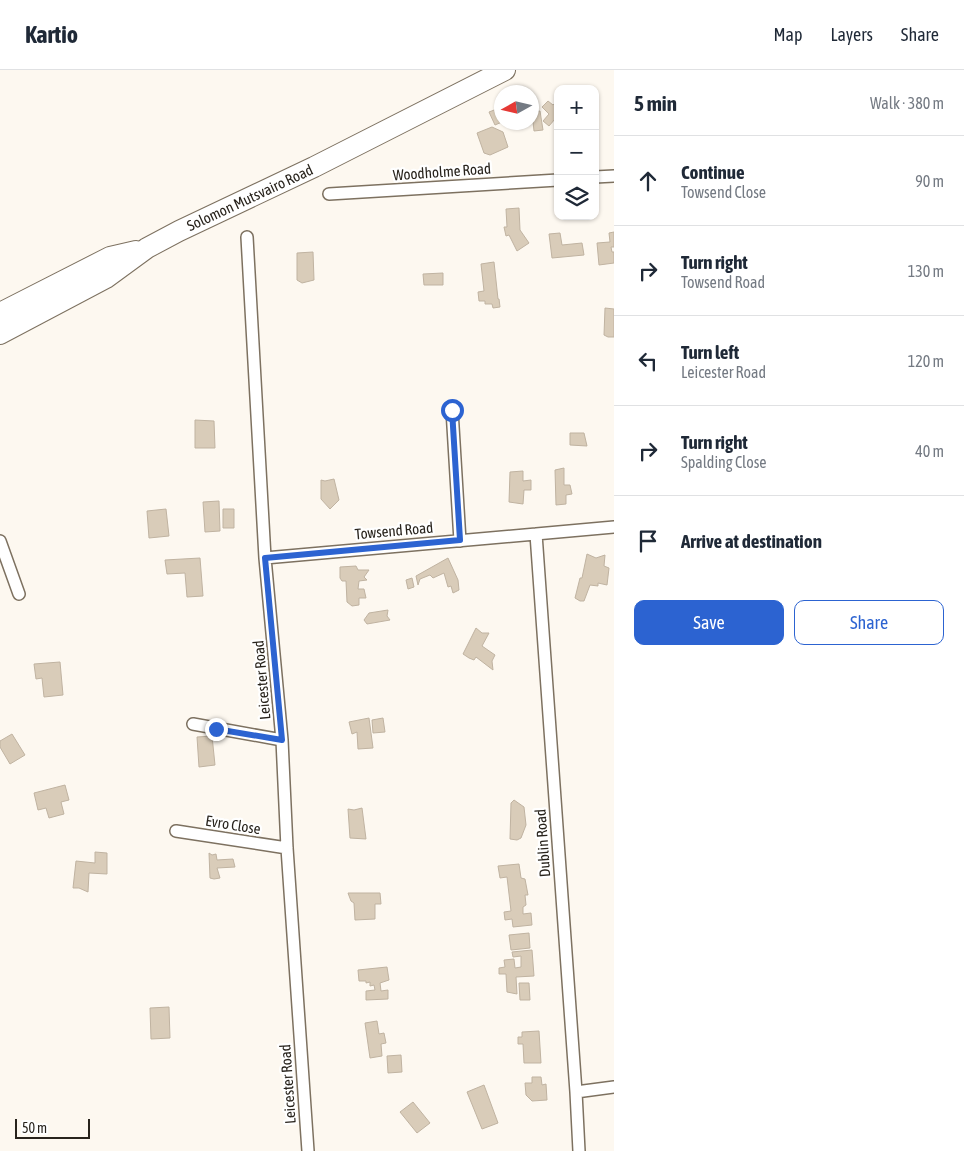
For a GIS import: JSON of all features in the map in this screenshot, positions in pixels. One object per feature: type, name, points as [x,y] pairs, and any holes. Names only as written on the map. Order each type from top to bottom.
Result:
[{"type":"highway","name":"Solomon Mutsvairo Road","points":[[0,334],[106,278],[147,248],[179,231],[348,150],[505,70]]},
{"type":"highway","points":[[0,313],[110,258],[147,248]]},
{"type":"street","points":[[599,177],[614,176]]},
{"type":"street","name":"Woodholme Road","points":[[329,194],[554,180]]},
{"type":"street","name":"Leicester Road","points":[[247,237],[265,558],[282,740],[287,848],[308,1151]]},
{"type":"street","points":[[452,410],[460,540]]},
{"type":"street","name":"Towsend Road","points":[[265,558],[614,527]]},
{"type":"street","name":"Dublin Road","points":[[536,534],[576,1092],[578,1151]]},
{"type":"street","points":[[0,541],[19,594]]},
{"type":"street","points":[[193,724],[282,740]]},
{"type":"street","name":"Evro Close","points":[[176,831],[287,848]]},
{"type":"street","points":[[576,1092],[614,1087]]},
{"type":"building","points":[[548,101],[553,105],[554,120],[549,126],[543,121],[549,114],[542,107]]},
{"type":"building","points":[[494,110],[494,123],[489,112]]},
{"type":"building","points":[[539,111],[543,130],[534,131],[539,130]]},
{"type":"building","points":[[492,127],[494,130],[503,132],[508,147],[490,155],[484,153],[477,133]]},
{"type":"building","points":[[519,208],[520,230],[529,243],[517,251],[509,235],[506,236],[504,227],[507,227],[506,209]]},
{"type":"building","points":[[614,232],[614,247],[611,247],[612,252],[614,252],[614,263],[599,265],[597,243],[610,242],[609,233]]},
{"type":"building","points":[[560,233],[562,245],[582,243],[584,255],[552,258],[549,234]]},
{"type":"building","points":[[313,252],[314,280],[302,283],[297,280],[297,253]]},
{"type":"building","points":[[494,262],[500,307],[493,308],[492,304],[485,304],[485,301],[479,301],[478,292],[484,291],[481,264]]},
{"type":"building","points":[[443,273],[443,285],[424,285],[423,274]]},
{"type":"building","points":[[605,308],[614,309],[614,337],[604,335]]},
{"type":"building","points":[[195,420],[214,421],[215,448],[195,448]]},
{"type":"building","points":[[570,433],[584,433],[587,446],[570,445]]},
{"type":"building","points":[[564,468],[564,485],[570,485],[572,494],[566,495],[566,504],[556,505],[555,470]]},
{"type":"building","points":[[523,471],[523,481],[531,480],[531,490],[524,490],[523,504],[509,502],[510,472]]},
{"type":"building","points":[[334,479],[339,500],[330,509],[321,499],[321,480]]},
{"type":"building","points":[[219,501],[220,531],[205,532],[203,502]]},
{"type":"building","points":[[166,509],[169,536],[149,538],[147,511]]},
{"type":"building","points":[[223,509],[234,509],[234,528],[223,528]]},
{"type":"building","points":[[587,554],[596,558],[605,555],[604,566],[609,568],[607,585],[598,583],[598,586],[590,585],[584,601],[580,601],[575,598]]},
{"type":"building","points":[[200,558],[203,596],[187,597],[185,573],[167,574],[165,560]]},
{"type":"building","points":[[448,558],[458,580],[459,590],[453,593],[451,586],[448,587],[444,573],[433,578],[430,575],[420,579],[418,585],[416,576]]},
{"type":"building","points":[[356,566],[358,570],[369,570],[364,577],[367,580],[359,581],[358,589],[364,589],[366,598],[359,598],[359,605],[352,606],[347,602],[346,581],[342,581],[340,578],[340,567]]},
{"type":"building","points":[[412,578],[414,587],[408,589],[406,580]]},
{"type":"building","points":[[388,610],[387,616],[390,620],[367,624],[364,620],[369,613]]},
{"type":"building","points":[[476,628],[482,633],[489,633],[482,646],[495,655],[492,661],[493,670],[476,657],[474,660],[463,654]]},
{"type":"building","points":[[60,662],[63,695],[44,697],[42,678],[36,679],[34,664]]},
{"type":"building","points":[[369,718],[373,748],[358,749],[357,732],[352,734],[349,722]]},
{"type":"building","points":[[383,718],[385,732],[373,733],[372,720]]},
{"type":"building","points":[[12,734],[25,755],[10,764],[0,747],[0,741]]},
{"type":"building","points":[[212,736],[215,765],[199,767],[197,737]]},
{"type":"building","points":[[65,785],[69,800],[61,802],[64,814],[49,818],[46,808],[38,810],[34,793]]},
{"type":"building","points":[[514,800],[524,807],[526,825],[521,838],[517,840],[510,839],[511,803]]},
{"type":"building","points":[[362,808],[366,839],[350,838],[348,809]]},
{"type":"building","points":[[95,852],[107,853],[107,874],[89,873],[88,892],[79,888],[73,888],[76,861],[95,863]]},
{"type":"building","points":[[209,853],[212,855],[216,854],[217,860],[233,859],[235,867],[217,868],[220,878],[210,878]]},
{"type":"building","points":[[519,864],[521,878],[525,879],[528,895],[525,895],[526,905],[523,907],[523,914],[531,913],[532,925],[513,927],[512,919],[505,920],[504,912],[511,911],[507,877],[500,878],[498,866]]},
{"type":"building","points":[[348,893],[380,893],[381,904],[375,904],[375,919],[355,920],[354,903],[351,901]]},
{"type":"building","points":[[529,933],[530,948],[511,950],[509,935]]},
{"type":"building","points":[[532,950],[534,976],[516,977],[517,994],[507,992],[506,974],[499,974],[499,968],[505,967],[504,960],[514,959],[515,968],[521,967],[521,956],[513,957],[512,952]]},
{"type":"building","points":[[387,967],[389,980],[380,983],[381,991],[388,990],[388,999],[366,1000],[366,991],[375,990],[374,985],[370,986],[370,982],[359,981],[358,970]]},
{"type":"building","points":[[519,983],[529,983],[530,1000],[520,1000]]},
{"type":"building","points":[[169,1007],[170,1038],[151,1039],[150,1008]]},
{"type":"building","points":[[377,1021],[379,1034],[384,1033],[386,1043],[381,1044],[382,1056],[370,1058],[365,1023]]},
{"type":"building","points":[[539,1031],[541,1063],[524,1063],[523,1044],[518,1044],[518,1037],[522,1037],[522,1032]]},
{"type":"building","points":[[401,1055],[402,1072],[388,1073],[387,1056]]},
{"type":"building","points":[[532,1077],[541,1077],[542,1085],[546,1084],[547,1100],[532,1101],[526,1095],[525,1083],[532,1083]]},
{"type":"building","points":[[484,1085],[498,1123],[482,1129],[467,1092]]},
{"type":"building","points":[[413,1102],[430,1123],[417,1133],[400,1112]]},
{"type":"route","points":[[216,729],[282,740],[265,558],[460,540],[452,410]]}]
